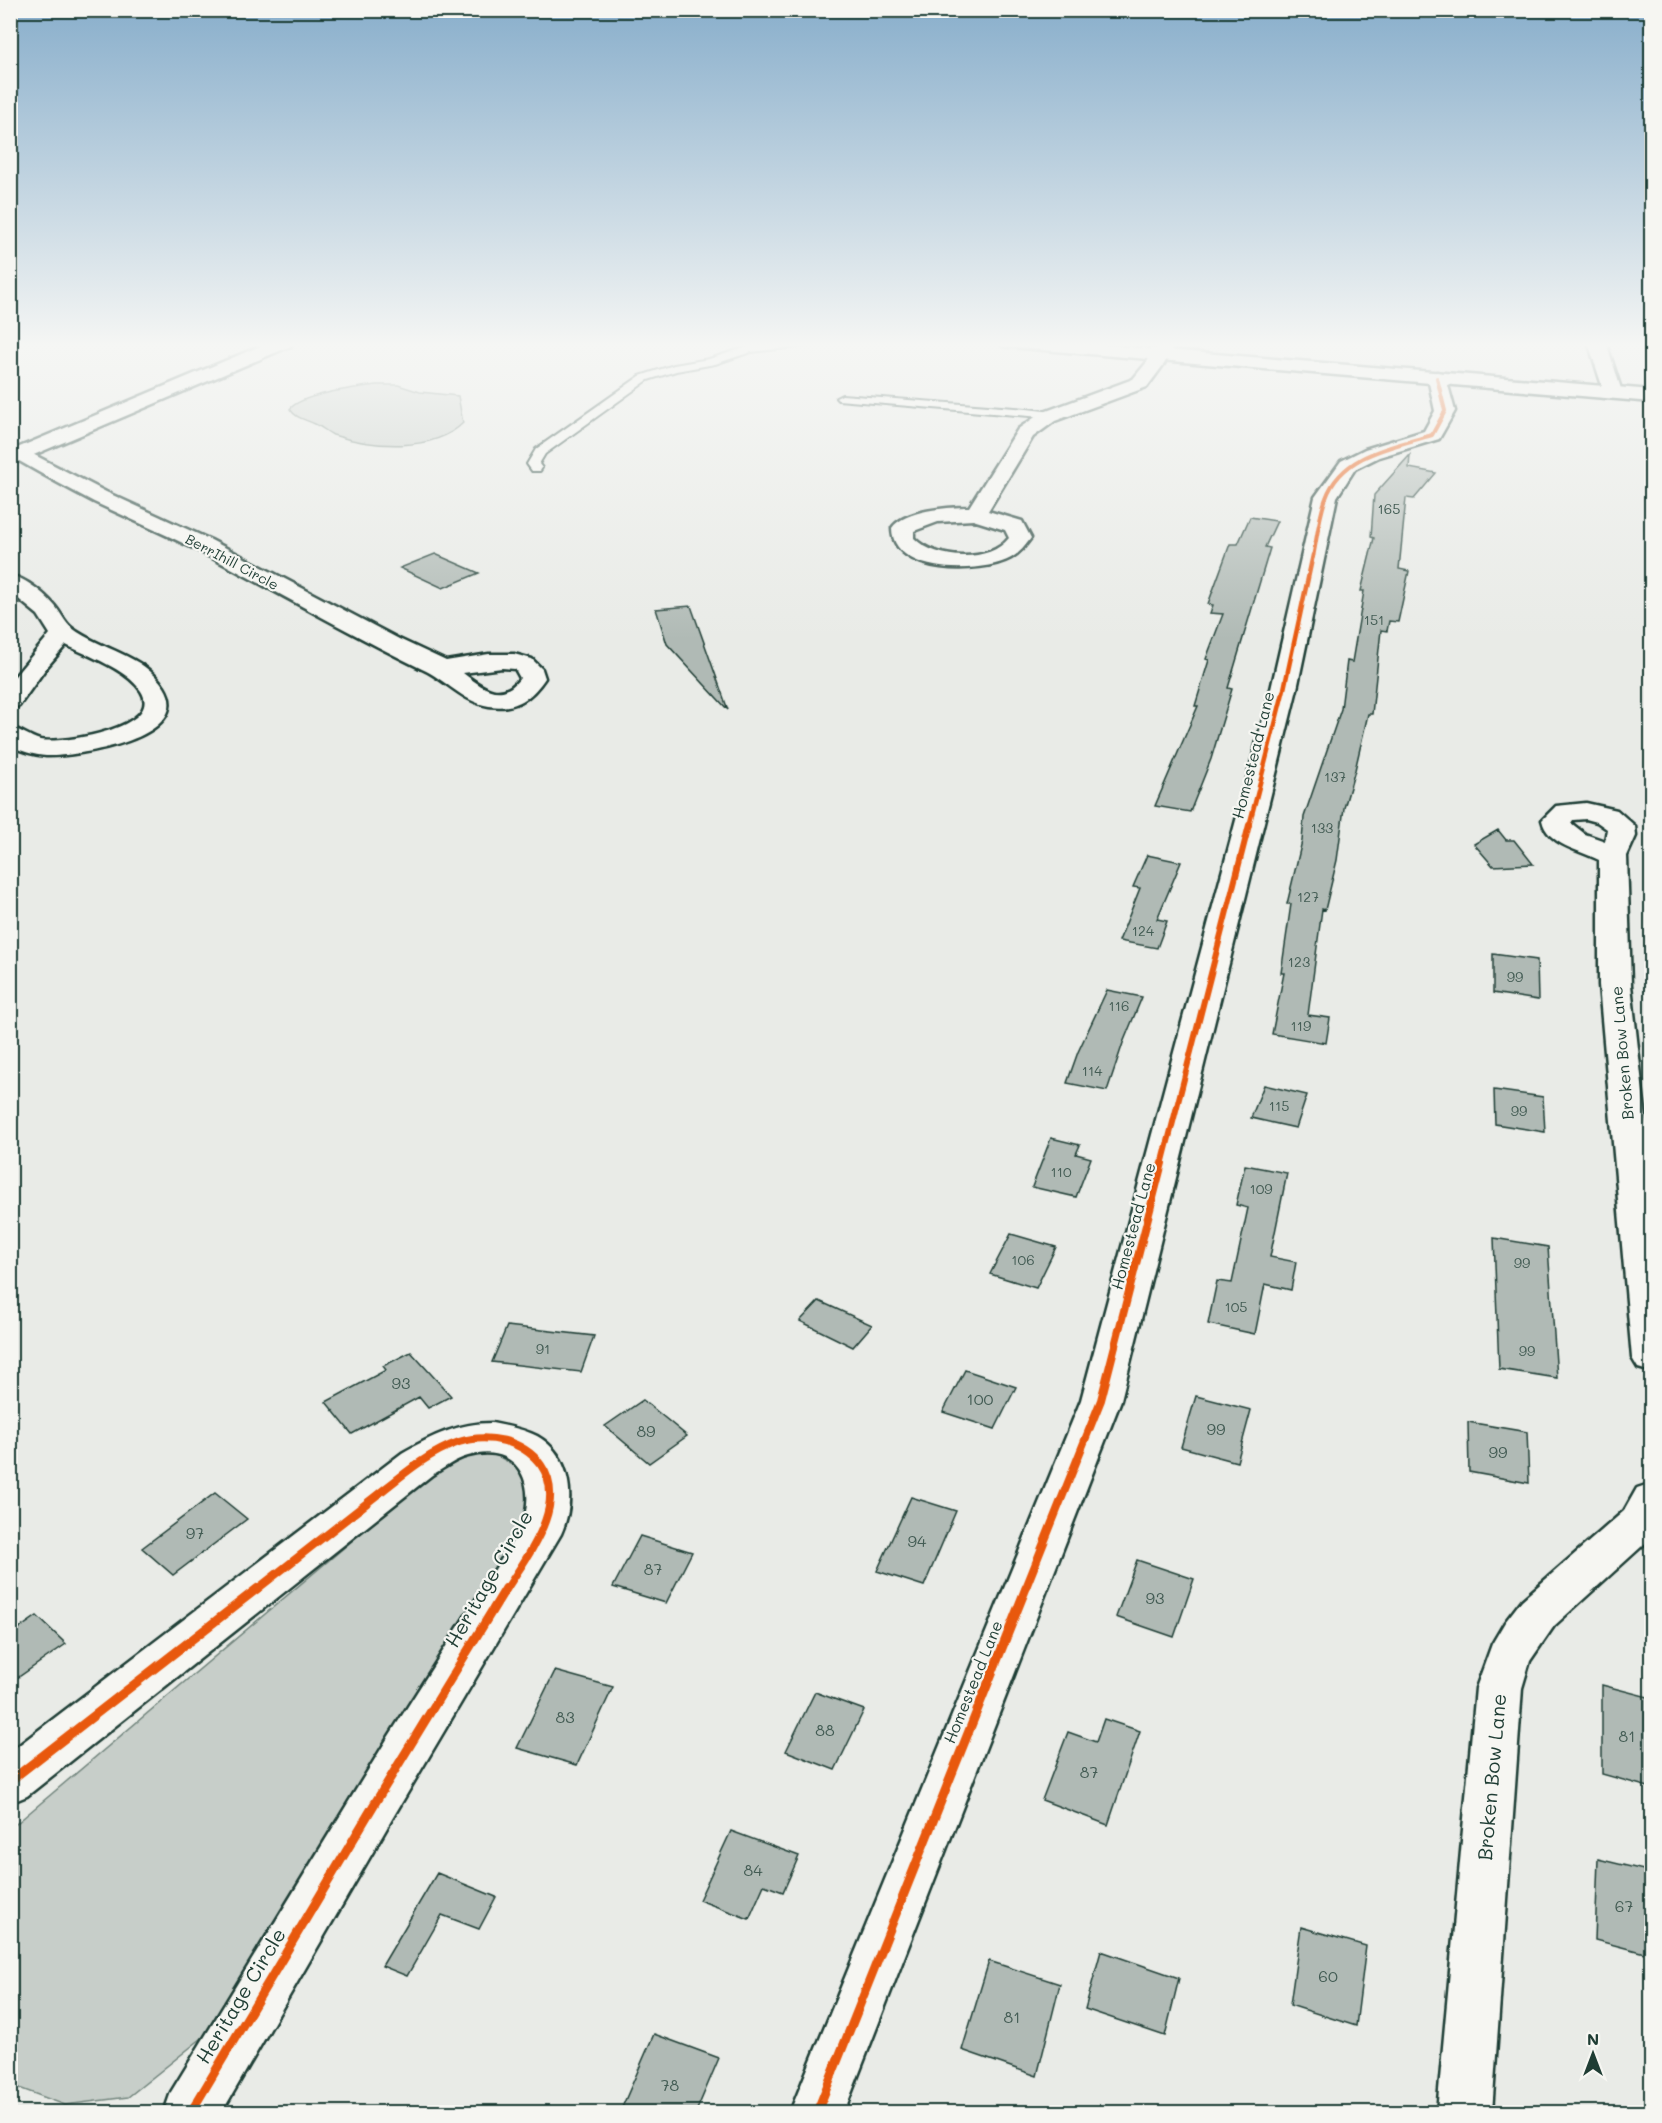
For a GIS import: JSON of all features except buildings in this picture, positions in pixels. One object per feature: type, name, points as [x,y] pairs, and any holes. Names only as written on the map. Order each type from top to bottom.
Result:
[{"type":"street","points":[[16,457],[52,441]]},
{"type":"street","points":[[975,514],[1020,441]]},
{"type":"street","name":"Homestead Lane","points":[[817,2112],[1101,1400],[1281,700],[1326,497],[1348,465],[1372,453],[1412,441]]},
{"type":"street","name":"BerrIhill Circle","points":[[16,457],[203,545],[380,639],[443,669]]},
{"type":"street","points":[[943,514],[975,514],[1014,526],[1020,538],[1016,547],[998,556],[969,561],[943,561],[922,555],[903,539],[903,528],[917,520],[943,514]]},
{"type":"street","points":[[10,582],[47,611],[63,634],[104,654],[135,673],[152,687],[157,699],[154,712],[142,723],[126,734],[94,744],[42,748],[20,742],[10,735]]},
{"type":"street","points":[[10,701],[37,663],[63,634]]},
{"type":"street","name":"Broken Bow Lane","points":[[1613,856],[1616,985],[1652,1358]]},
{"type":"street","name":"Heritage Circle","points":[[10,1781],[417,1464],[446,1447],[474,1439],[504,1440],[528,1450],[544,1468],[551,1491],[546,1519],[531,1549],[436,1702],[191,2112]]},
{"type":"street","name":"Broken Bow Lane","points":[[1464,2112],[1499,1688],[1508,1658],[1521,1635],[1538,1613],[1639,1523],[1652,1500]]},
{"type":"lane","points":[[536,468],[533,464],[540,452],[555,441]]},
{"type":"shaded area","points":[[360,441],[427,441],[401,445]]},
{"type":"shaded area","points":[[470,1453],[496,1455],[519,1468],[530,1494],[523,1523],[207,2034],[128,2097],[65,2105],[11,2085],[10,1829],[404,1497],[438,1470]]},
{"type":"cycle path","points":[[817,2112],[1101,1400],[1284,689],[1326,497],[1348,465],[1372,453],[1412,441]]},
{"type":"cycle path","points":[[10,1781],[417,1464],[444,1448],[474,1439],[509,1442],[535,1457],[543,1469],[548,1483],[549,1499],[546,1518],[535,1542],[406,1751],[191,2112]]}]
